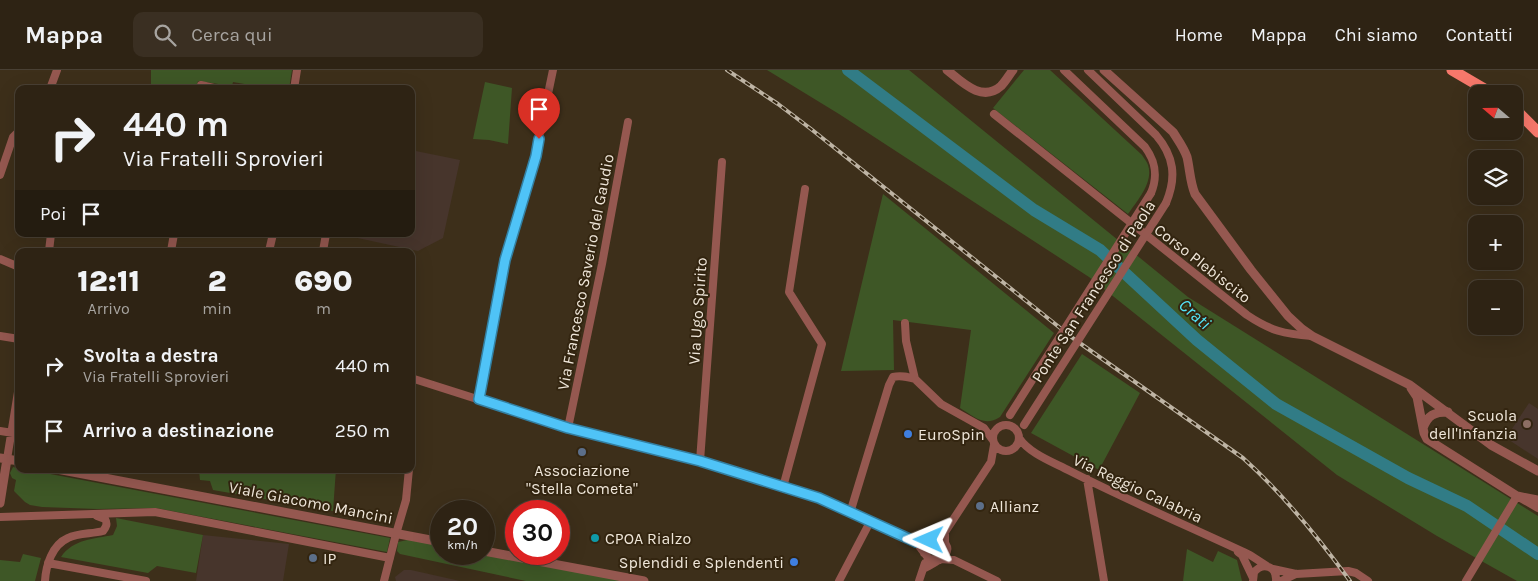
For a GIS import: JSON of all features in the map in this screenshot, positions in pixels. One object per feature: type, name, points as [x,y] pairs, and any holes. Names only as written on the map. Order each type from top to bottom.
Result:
[{"type":"main road","points":[[1452,70],[1478,85]]},
{"type":"main road","points":[[1523,117],[1538,132]]},
{"type":"street","points":[[51,85],[57,70]]},
{"type":"street","points":[[295,85],[297,70]]},
{"type":"street","points":[[479,399],[505,260],[536,156],[553,70]]},
{"type":"street","points":[[946,70],[969,88],[986,93],[1002,85],[1013,70]]},
{"type":"street","name":"Ponte San Francesco di Paola","points":[[1000,427],[1010,415],[1155,184],[1156,174],[1154,165],[1145,147],[1064,70]]},
{"type":"street","name":"Ponte San Francesco di Paola","points":[[1019,436],[1024,425],[1166,203],[1170,189],[1172,174],[1168,152],[1164,144],[1088,70]]},
{"type":"street","points":[[1104,70],[1173,132],[1182,144],[1194,194],[1250,270],[1288,316],[1312,336],[1410,386],[1449,412],[1491,445],[1538,471]]},
{"type":"street","name":"Corso Plebiscito","points":[[994,114],[1247,315],[1278,332],[1312,336]]},
{"type":"street","name":"Via Francesco Saverio del Gaudio","points":[[568,428],[602,264],[628,122]]},
{"type":"street","points":[[0,175],[15,135]]},
{"type":"street","name":"Via Ugo Spirito","points":[[700,461],[722,162]]},
{"type":"street","points":[[783,487],[822,344],[789,292],[805,189]]},
{"type":"street","points":[[0,259],[15,265]]},
{"type":"street","points":[[850,513],[889,384],[897,376],[915,379],[906,341],[905,323]]},
{"type":"street","points":[[0,336],[15,338]]},
{"type":"street","points":[[415,379],[568,428],[700,461],[819,498],[916,542],[932,560],[954,560],[997,581]]},
{"type":"street","name":"Via Reggio Calabria","points":[[915,379],[941,404],[984,428],[1001,451],[1033,452]]},
{"type":"street","points":[[1410,386],[1417,397],[1427,439],[1538,508]]},
{"type":"street","points":[[1423,428],[1432,414],[1449,412]]},
{"type":"street","name":"Via Reggio Calabria","points":[[984,428],[1011,426],[1024,445],[1033,452],[1250,555],[1270,567],[1296,574],[1348,571],[1368,581]]},
{"type":"street","points":[[991,462],[993,435],[1000,427]]},
{"type":"street","points":[[0,430],[15,433],[3,458],[0,503]]},
{"type":"street","points":[[920,581],[925,568],[926,555],[924,545],[945,532],[991,462],[1016,447],[1019,436]]},
{"type":"street","name":"Viale Giacomo Mancini","points":[[78,473],[430,540]]},
{"type":"street","points":[[384,581],[406,500],[409,473]]},
{"type":"street","points":[[1087,479],[1104,581]]},
{"type":"street","points":[[1517,496],[1538,500]]},
{"type":"street","points":[[1466,581],[1517,496]]},
{"type":"street","points":[[0,517],[155,512],[390,558]]},
{"type":"street","points":[[45,581],[48,563],[55,548],[68,538],[102,531],[106,528],[105,519],[93,515]]},
{"type":"street","points":[[839,581],[870,522]]},
{"type":"street","points":[[925,568],[945,555],[945,532]]},
{"type":"street","points":[[916,542],[933,538],[940,539],[954,560]]},
{"type":"street","name":"Via Reggio Calabria","points":[[1232,547],[1242,555],[1253,580]]},
{"type":"street","points":[[495,553],[644,581]]},
{"type":"street","points":[[48,563],[146,581]]},
{"type":"street","points":[[1270,567],[1276,576],[1276,581]]},
{"type":"street","name":"Via Reggio Calabria","points":[[1253,580],[1254,572],[1257,569],[1270,567]]},
{"type":"street","name":"Via Reggio Calabria","points":[[1281,581],[1296,574]]},
{"type":"shaded area","points":[[415,151],[460,160],[443,238],[418,251],[415,250],[415,248],[404,248],[353,237],[415,237]]},
{"type":"shaded area","name":"Scuola dell'Infanzia","points":[[1529,403],[1538,409],[1538,459],[1506,438]]},
{"type":"shaded area","points":[[203,535],[289,544],[283,581],[196,581]]},
{"type":"shaded area","points":[[404,570],[460,581],[396,581],[395,577]]},
{"type":"green space","points":[[151,70],[292,70],[290,85],[250,85],[233,82],[232,85],[225,85],[198,81],[197,85],[151,85]]},
{"type":"green space","points":[[767,70],[909,70],[1188,297],[1538,516],[1538,581],[1517,581],[1437,536],[1337,475],[1089,277],[839,114]]},
{"type":"green space","points":[[1024,70],[1050,70],[1142,155],[1148,165],[1149,178],[1144,191],[1128,214],[993,108]]},
{"type":"green space","points":[[485,82],[512,88],[508,144],[473,139]]},
{"type":"green space","points":[[883,194],[1054,333],[1000,417],[984,421],[960,408],[971,330],[893,320],[894,370],[841,371]]},
{"type":"green space","points":[[1082,354],[1140,393],[1099,470],[1031,433]]},
{"type":"green space","points":[[13,467],[15,467],[15,473],[45,473],[390,538],[387,552],[156,508],[97,509],[30,505],[14,491],[16,480],[12,478],[10,473]]},
{"type":"green space","points":[[199,473],[336,473],[333,511],[213,490],[210,481],[200,480]]},
{"type":"green space","points":[[116,518],[203,535],[196,573],[157,566],[148,573],[61,557],[78,543],[113,535],[117,526]]},
{"type":"green space","points":[[412,539],[430,543],[430,560],[400,554],[397,551],[398,542]]},
{"type":"green space","points":[[1187,549],[1213,562],[1218,551],[1237,560],[1242,581],[1183,581]]},
{"type":"green space","points":[[23,554],[41,558],[35,581],[0,581],[0,560],[20,562]]},
{"type":"green space","points":[[495,556],[505,558],[505,565],[543,565],[629,581],[526,581],[451,565],[495,565]]},
{"type":"waterway","name":"Crati","points":[[848,70],[1034,210],[1100,250],[1197,340],[1276,404],[1408,478],[1467,506],[1538,554]]},
{"type":"railway","points":[[727,70],[811,129],[1074,339],[1243,458],[1300,517],[1350,581]]},
{"type":"place","name":"Scuola dell'Infanzia","points":[[1527,424]]},
{"type":"place","name":"EuroSpin","points":[[908,434]]},
{"type":"place","name":"Associazione \"Stella Cometa\"","points":[[582,452]]},
{"type":"place","name":"Allianz","points":[[980,506]]},
{"type":"place","name":"CPOA Rialzo","points":[[595,538]]},
{"type":"place","name":"IP","points":[[313,558]]},
{"type":"place","name":"Splendidi e Splendenti","points":[[794,562]]},
{"type":"route","points":[[539,139],[536,156],[505,260],[479,399],[568,428],[700,461],[819,498],[916,542],[932,538],[929,540]]}]
